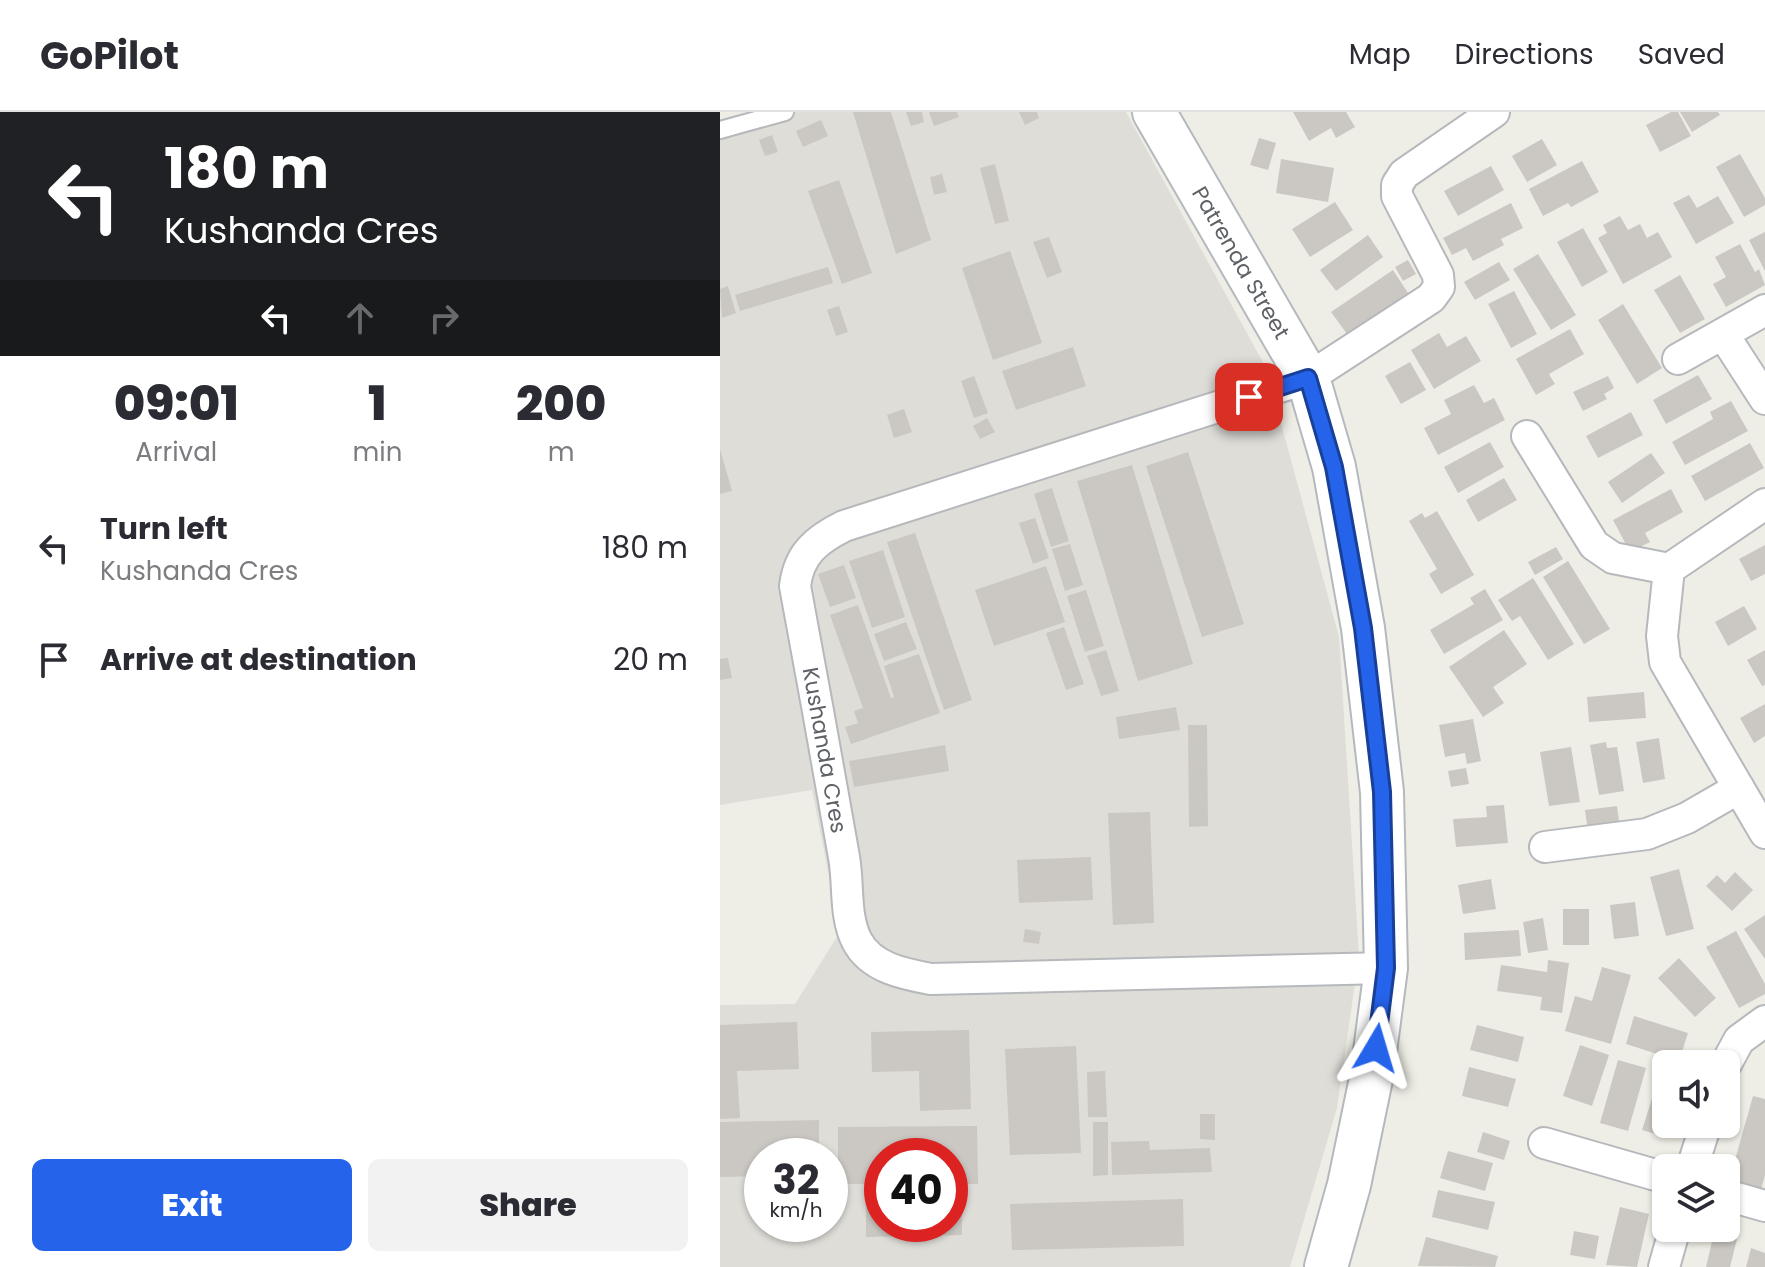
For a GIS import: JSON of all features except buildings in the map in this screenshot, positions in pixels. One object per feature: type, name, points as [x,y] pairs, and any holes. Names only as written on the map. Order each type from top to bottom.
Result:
[{"type":"street","name":"Patrenda Street","points":[[1154,112],[1308,378],[1334,467],[1363,628],[1382,792],[1386,968],[1372,1074],[1349,1185],[1326,1267]]},
{"type":"street","name":"Kushanda Cres","points":[[1386,968],[931,979],[899,973],[874,961],[858,942],[849,916],[845,862],[795,586],[798,567],[807,551],[823,537],[844,526],[1308,378],[1431,298],[1439,287],[1438,275],[1397,196],[1397,185],[1404,174],[1494,112]]},
{"type":"street","points":[[1678,359],[1765,310]]},
{"type":"street","points":[[1723,334],[1765,399]]},
{"type":"street","points":[[1527,436],[1594,545],[1613,558],[1669,569],[1765,504]]},
{"type":"street","points":[[1669,569],[1662,636],[1665,662],[1765,833]]},
{"type":"street","points":[[1545,847],[1647,834],[1687,818],[1739,788]]},
{"type":"street","points":[[1734,1050],[1739,1040],[1765,1021]]},
{"type":"street","points":[[1544,1143],[1652,1174]]},
{"type":"street","points":[[1740,1199],[1765,1206]]},
{"type":"street","points":[[1664,1267],[1671,1242]]},
{"type":"lane","points":[[720,130],[785,112]]},
{"type":"shaded area","points":[[788,112],[1126,112],[1266,368],[1339,637],[1359,956],[1337,1108],[1290,1267],[720,1267],[720,1005],[795,1004],[840,932],[812,790],[720,805],[720,133]]},
{"type":"route","points":[[1249,397],[1308,378],[1334,467],[1363,628],[1382,792],[1386,968],[1376,1048]]}]
